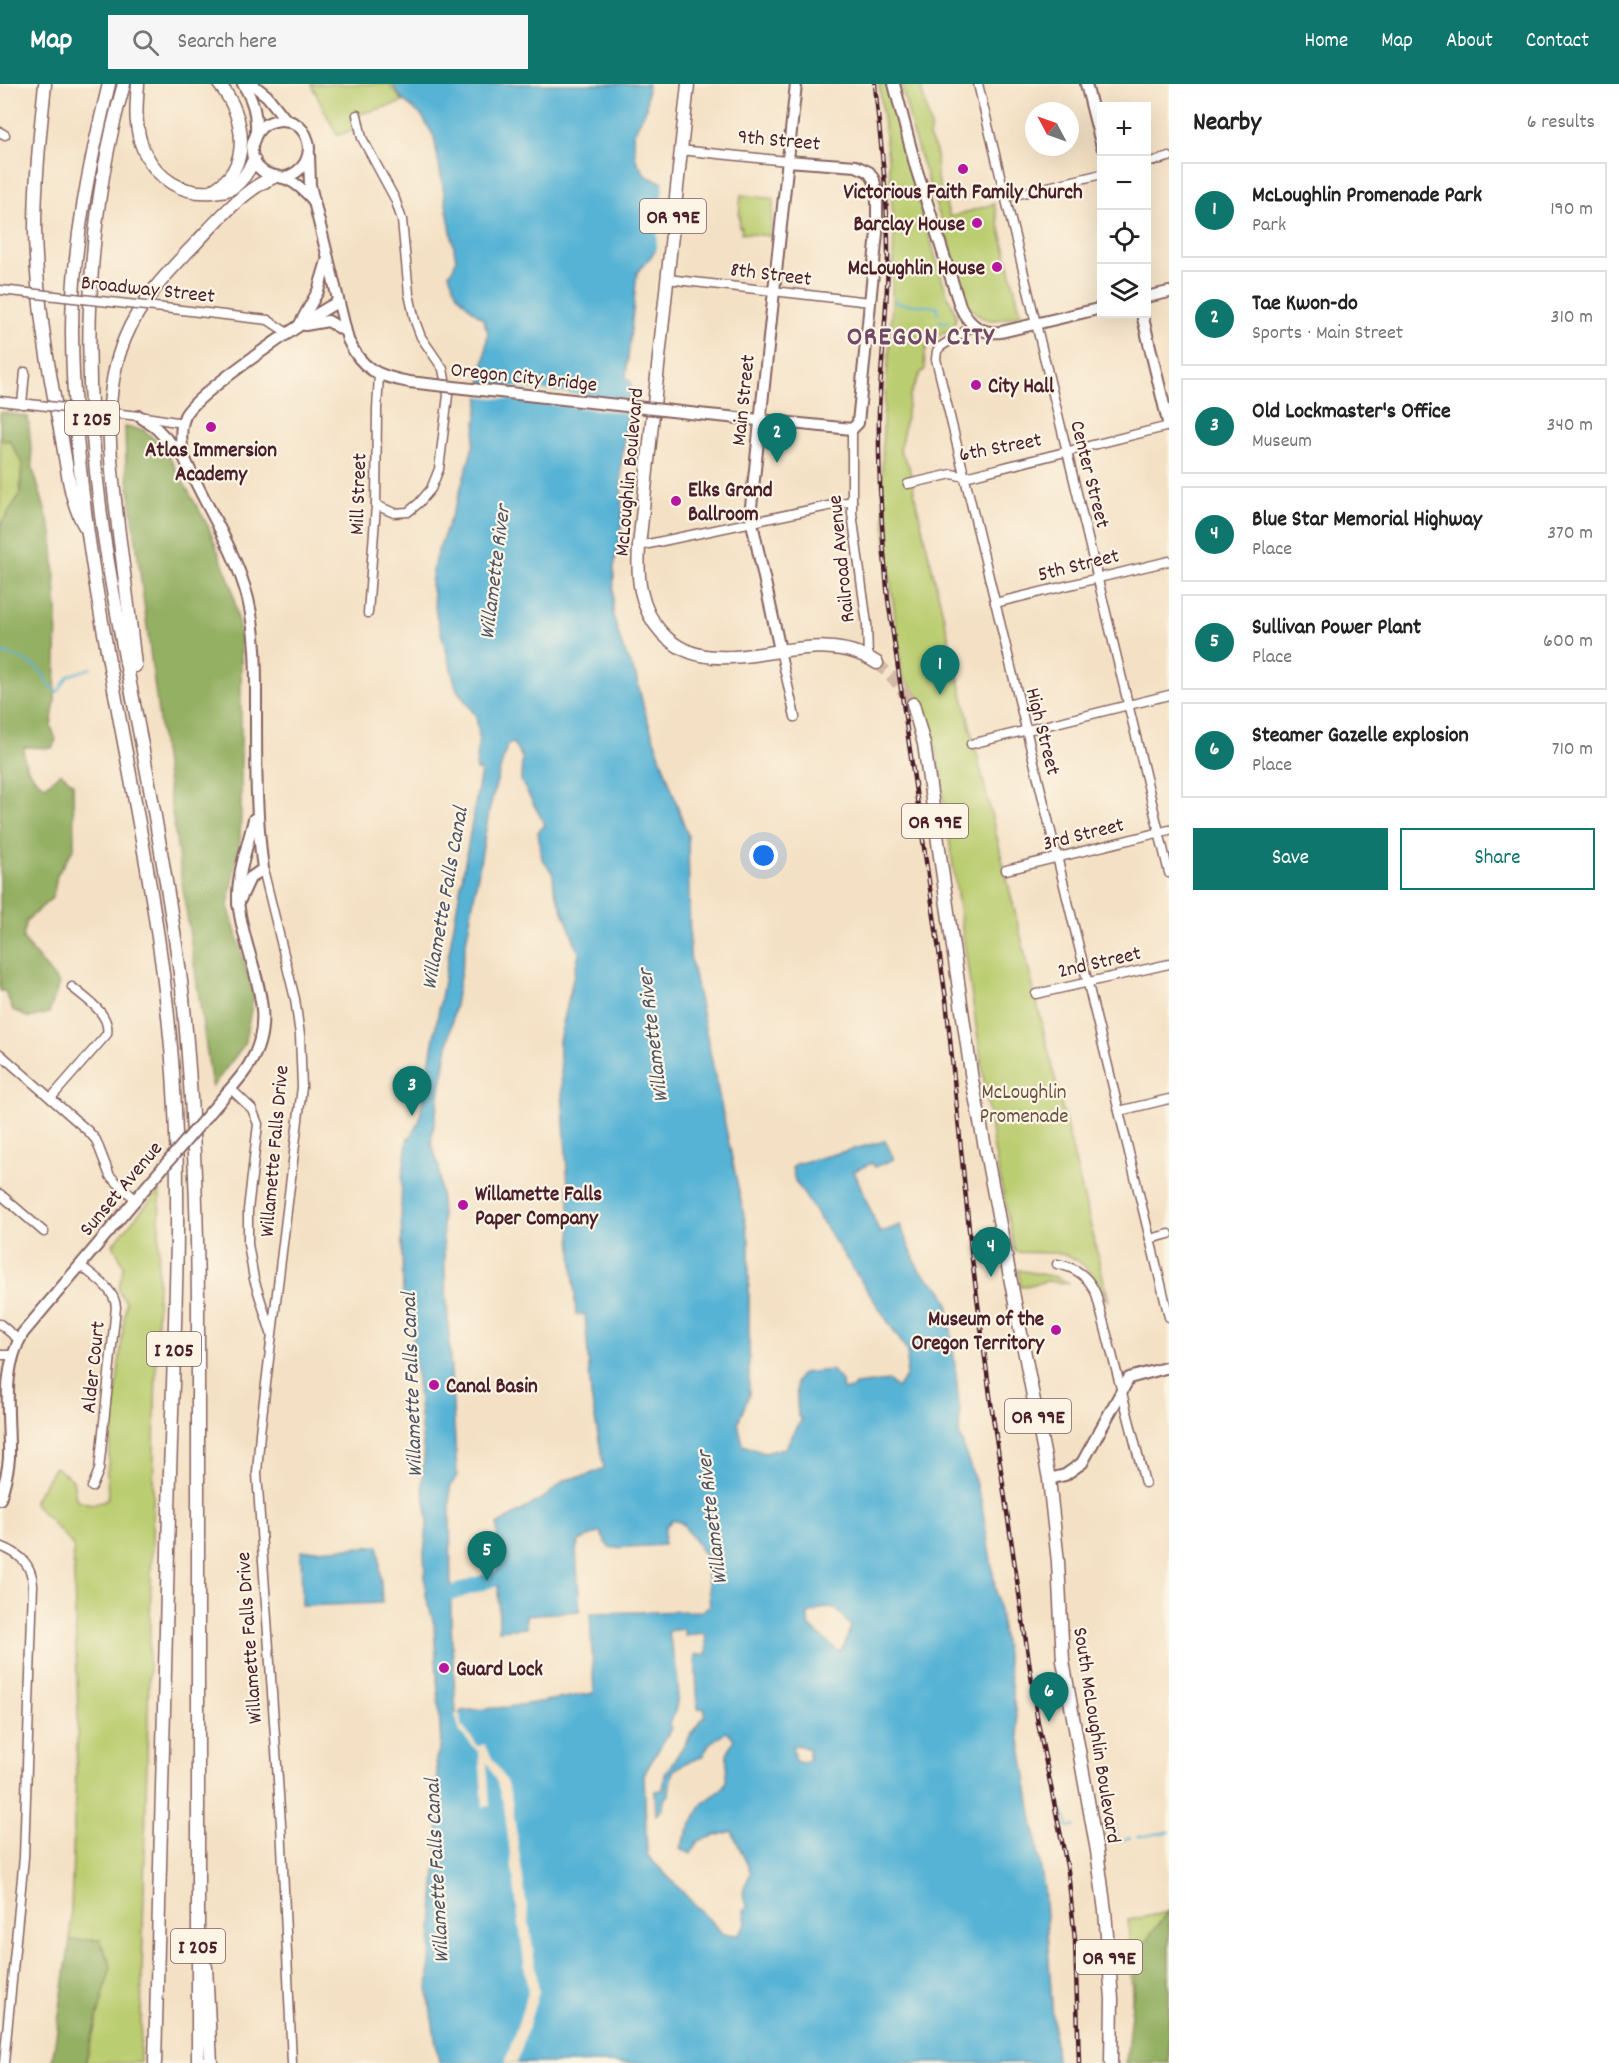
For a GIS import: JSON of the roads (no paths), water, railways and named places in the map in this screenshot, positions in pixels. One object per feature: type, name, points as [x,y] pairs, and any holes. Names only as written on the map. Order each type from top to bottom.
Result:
[{"type":"highway","points":[[45,84],[36,206],[36,256],[40,308],[56,412],[76,512],[89,533]]},
{"type":"highway","name":"I 205","points":[[108,84],[82,211],[77,247],[73,314],[77,429],[105,640],[159,938],[169,1024],[175,1116],[175,1311],[155,2063]]},
{"type":"highway","points":[[207,193],[222,185],[232,175],[240,154],[240,130],[237,115],[231,101],[219,84]]},
{"type":"highway","name":"McLoughlin Boulevard","points":[[688,84],[639,546],[638,572],[643,600],[655,625],[668,639],[693,653],[710,657],[740,656],[828,646],[849,650],[873,660]]},
{"type":"highway","name":"I 205","points":[[124,86],[99,206],[91,276],[88,348],[95,463],[103,532],[158,833],[183,994],[192,1100],[197,1256],[198,2063]]},
{"type":"highway","points":[[138,88],[136,116],[144,151],[159,175],[177,187],[207,193],[226,191],[248,173],[254,160]]},
{"type":"highway","points":[[142,747],[111,455],[110,399],[113,379],[125,337],[150,294],[211,227],[254,188],[279,178]]},
{"type":"highway","name":"South McLoughlin Boulevard","points":[[913,704],[924,744],[978,1113],[1049,1479],[1057,1554],[1063,1661],[1097,1851],[1105,1911],[1112,1999],[1111,2063]]},
{"type":"highway","points":[[198,1828],[211,2063]]},
{"type":"main road","points":[[243,84],[255,110],[256,133],[253,142],[254,160],[258,168],[300,187],[315,202]]},
{"type":"main road","points":[[252,84],[267,96],[285,120]]},
{"type":"main road","name":"Main Street","points":[[780,650],[752,523],[751,507],[796,84]]},
{"type":"main road","points":[[894,84],[914,160],[960,306],[973,327],[994,333],[1097,309]]},
{"type":"main road","points":[[1086,84],[1097,130]]},
{"type":"main road","points":[[256,133],[269,122],[285,120],[294,123],[307,136],[310,178],[345,331],[352,350],[359,360],[379,375]]},
{"type":"main road","points":[[279,178],[300,170],[309,154]]},
{"type":"main road","name":"9th Street","points":[[787,162],[856,166],[872,174]]},
{"type":"main road","name":"Railroad Avenue","points":[[852,429],[858,423],[860,416],[878,221],[877,196],[872,174]]},
{"type":"main road","points":[[298,327],[318,291],[328,260]]},
{"type":"main road","points":[[1151,296],[1169,292]]},
{"type":"main road","points":[[183,423],[192,406],[207,393],[289,333],[338,302]]},
{"type":"main road","points":[[1143,318],[1169,426]]},
{"type":"main road","points":[[298,327],[328,321],[345,331]]},
{"type":"main road","name":"Oregon City Bridge","points":[[379,375],[409,382],[852,429]]},
{"type":"main road","points":[[139,416],[155,427],[184,458]]},
{"type":"main road","name":"Willamette Falls Drive","points":[[183,423],[181,439],[184,458],[229,545],[248,602],[255,654],[256,810],[263,869]]},
{"type":"main road","name":"Sunset Avenue","points":[[0,1499],[7,1475],[4,1452],[5,1355],[135,1199],[231,1089],[250,1065],[258,1048],[264,1018],[238,904],[240,877],[256,810]]},
{"type":"main road","points":[[238,904],[250,878],[263,869]]},
{"type":"main road","points":[[1049,1479],[1069,1473],[1082,1463],[1122,1388],[1131,1377],[1169,1367]]},
{"type":"street","name":"Center Street","points":[[978,84],[1169,873]]},
{"type":"street","points":[[357,116],[362,138],[395,199],[402,219],[409,294],[415,321],[422,337],[443,369],[448,395],[439,469],[430,489],[408,512],[394,513],[376,506]]},
{"type":"street","name":"9th Street","points":[[680,152],[787,162]]},
{"type":"street","points":[[1151,162],[1169,157]]},
{"type":"street","points":[[1006,197],[1097,175]]},
{"type":"street","name":"8th Street","points":[[667,279],[870,302]]},
{"type":"street","name":"Broadway Street","points":[[0,290],[268,320],[289,333]]},
{"type":"street","name":"High Street","points":[[973,327],[940,347],[936,359],[1169,1317]]},
{"type":"street","points":[[25,372],[25,404]]},
{"type":"street","name":"Mill Street","points":[[368,614],[376,506],[379,375]]},
{"type":"street","points":[[0,401],[183,423]]},
{"type":"street","name":"6th Street","points":[[909,484],[953,474],[964,477],[1169,426]]},
{"type":"street","name":"Railroad Avenue","points":[[852,429],[853,524],[873,660]]},
{"type":"street","points":[[639,546],[852,501]]},
{"type":"street","name":"5th Street","points":[[995,603],[1169,561]]},
{"type":"street","name":"Main Street","points":[[780,650],[795,717]]},
{"type":"street","points":[[971,744],[1169,694]]},
{"type":"street","name":"3rd Street","points":[[1006,870],[1169,830]]},
{"type":"street","name":"Willamette Falls Drive","points":[[263,869],[295,999],[302,1072],[298,1127],[258,1452],[257,1491],[281,1824],[292,2063]]},
{"type":"street","name":"2nd Street","points":[[1036,994],[1169,964]]},
{"type":"street","points":[[51,1098],[107,1034],[105,1016],[72,987]]},
{"type":"street","points":[[0,1054],[96,1140],[110,1176],[135,1199]]},
{"type":"street","points":[[231,1089],[252,1109],[257,1119],[258,1129],[248,1210],[248,1244],[254,1279],[272,1336]]},
{"type":"street","points":[[1119,1111],[1169,1098]]},
{"type":"street","points":[[0,1194],[44,1232]]},
{"type":"street","points":[[1150,1239],[1169,1233]]},
{"type":"street","points":[[1057,1264],[1073,1269],[1093,1287],[1115,1371],[1122,1388],[1145,1483]]},
{"type":"street","name":"Alder Court","points":[[80,1265],[111,1293],[116,1306],[99,1470],[92,1487]]},
{"type":"street","points":[[0,1323],[18,1339]]},
{"type":"street","points":[[0,1546],[25,1561],[31,1572],[33,1584],[24,1857],[4,2063]]},
{"type":"water","name":"Willamette River","points":[[392,84],[648,84],[646,109],[633,135],[636,160],[646,176],[664,183],[658,248],[637,273],[626,377],[631,383],[621,467],[622,526],[614,567],[613,615],[622,646],[636,676],[645,713],[688,836],[690,955],[749,1240],[749,1395],[738,1423],[743,1445],[764,1453],[785,1448],[802,1419],[798,1416],[796,1382],[802,1373],[831,1370],[842,1381],[843,1390],[852,1389],[855,1385],[889,1381],[897,1388],[906,1377],[908,1352],[795,1181],[792,1168],[796,1164],[885,1141],[894,1159],[875,1167],[872,1163],[854,1171],[880,1233],[900,1225],[919,1270],[942,1290],[948,1302],[960,1413],[959,1433],[981,1500],[1044,1888],[1056,2063],[439,2063],[428,1992],[440,1806],[436,1759],[441,1745],[434,1624],[426,1596],[424,1553],[428,1518],[422,1483],[424,1457],[411,1317],[403,1293],[401,1206],[402,1178],[408,1137],[410,1138],[419,1122],[481,771],[476,770],[479,735],[476,716],[457,690],[437,618],[431,583],[435,559],[457,501],[473,447],[488,332],[483,319],[457,294],[449,274],[456,259],[434,137],[422,116],[403,100]],"holes":[[[513,743],[522,757],[521,781],[545,825],[538,832],[542,859],[553,874],[554,888],[579,953],[559,1041],[576,1315],[585,1314],[591,1396],[604,1468],[588,1475],[565,1480],[545,1497],[497,1525],[499,1630],[526,1628],[526,1615],[580,1611],[576,1550],[579,1541],[600,1532],[609,1548],[664,1545],[665,1527],[673,1520],[682,1523],[705,1555],[710,1605],[702,1611],[590,1613],[594,1693],[508,1707],[461,1711],[460,1714],[456,1714],[451,1624],[450,1487],[457,1475],[439,1167],[431,1142],[490,806],[507,745]],[[824,1607],[836,1609],[851,1626],[844,1646],[839,1652],[810,1627],[807,1615]],[[684,1629],[685,1635],[705,1633],[707,1654],[695,1655],[698,1709],[705,1708],[705,1717],[702,1718],[665,1774],[663,1790],[655,1791],[656,1815],[663,1809],[664,1799],[669,1795],[673,1771],[685,1763],[702,1757],[709,1744],[725,1732],[734,1738],[727,1754],[726,1781],[722,1789],[702,1804],[680,1848],[691,1854],[698,1841],[732,1831],[751,1873],[743,1894],[748,1907],[744,1911],[746,1923],[739,1935],[723,1934],[647,1855],[644,1774],[672,1727],[669,1725],[677,1702],[678,1678],[668,1631]],[[798,1745],[809,1749],[809,1760],[801,1763],[795,1761],[792,1747]]]},
{"type":"water","points":[[379,1546],[382,1603],[302,1606],[301,1551]]},
{"type":"waterway","points":[[896,298],[895,303],[938,307],[937,314]]},
{"type":"waterway","points":[[939,321],[949,323]]},
{"type":"waterway","points":[[0,653],[17,657],[40,670],[51,687],[58,692],[68,676],[91,668]]},
{"type":"waterway","points":[[441,1597],[501,1576],[513,1567]]},
{"type":"waterway","points":[[1063,1810],[1068,1827],[1075,1826]]},
{"type":"waterway","points":[[1113,1819],[1117,1840],[1130,1838]]},
{"type":"waterway","points":[[1137,1837],[1169,1832]]},
{"type":"tunnel","points":[[877,663],[894,679],[913,704]]},
{"type":"railway","points":[[875,84],[888,231],[887,292],[879,412],[881,506],[888,599],[946,999],[972,1259],[991,1403],[1038,1723],[1068,1871],[1075,1940],[1079,2063]]},
{"type":"place","name":"Victorious Faith Family Church","points":[[963,169]]},
{"type":"place","name":"Barclay House","points":[[977,223]]},
{"type":"place","name":"McLoughlin House","points":[[997,267]]},
{"type":"place","name":"City Hall","points":[[976,385]]},
{"type":"place","name":"Atlas Immersion Academy","points":[[211,427]]},
{"type":"place","name":"Tae Kwon-do","points":[[777,463]]},
{"type":"place","name":"Elks Grand Ballroom","points":[[676,501]]},
{"type":"place","name":"McLoughlin Promenade Park","points":[[940,695]]},
{"type":"place","name":"Old Lockmaster's Office","points":[[412,1116]]},
{"type":"place","name":"Willamette Falls Paper Company","points":[[463,1205]]},
{"type":"place","name":"Blue Star Memorial Highway","points":[[991,1277]]},
{"type":"place","name":"Museum of the Oregon Territory","points":[[1056,1330]]},
{"type":"place","name":"Canal Basin","points":[[434,1385]]},
{"type":"place","name":"Sullivan Power Plant","points":[[487,1581]]},
{"type":"place","name":"Guard Lock","points":[[444,1668]]},
{"type":"place","name":"Steamer Gazelle explosion","points":[[1049,1722]]},
{"type":"district","name":"OREGON CITY","points":[[921,335]]},
{"type":"water label","name":"Willamette Falls Canal","points":[[443,898]]},
{"type":"water label","name":"Willamette Falls Canal","points":[[410,1385]]},
{"type":"water label","name":"Willamette Falls Canal","points":[[435,1871]]},
{"type":"park label","name":"McLoughlin Promenade","points":[[1024,1103]]}]
